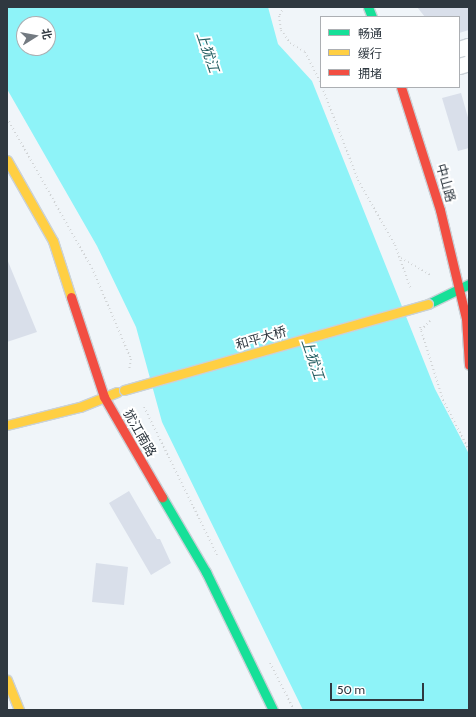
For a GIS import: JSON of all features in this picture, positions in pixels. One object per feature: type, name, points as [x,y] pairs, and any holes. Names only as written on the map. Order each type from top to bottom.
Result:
[{"type":"street","points":[[460,49],[468,46],[469,50]]},
{"type":"street","name":"中山路","points":[[401,88],[440,210],[457,289],[466,318],[469,365]]},
{"type":"street","name":"犹江南路","points":[[7,160],[53,241],[104,397],[206,572],[273,710]]},
{"type":"street","name":"和平大桥","points":[[7,425],[80,407],[124,390],[428,304],[469,284]]},
{"type":"street","points":[[7,680],[19,710]]},
{"type":"path","points":[[284,7],[279,16],[281,30],[290,43],[305,52],[320,82]]},
{"type":"path","points":[[322,88],[358,180],[400,258],[410,287]]},
{"type":"path","points":[[7,118],[92,268],[130,359],[129,370]]},
{"type":"path","points":[[400,258],[430,275]]},
{"type":"path","points":[[421,330],[432,319]]},
{"type":"path","points":[[420,327],[443,400],[469,450]]},
{"type":"water","name":"上犹江","points":[[7,7],[268,7],[278,44],[312,81],[435,389],[469,454],[469,710],[303,710],[162,422],[136,327],[97,246],[7,89]]},
{"type":"building","points":[[417,7],[469,7],[469,30],[460,33],[460,16],[424,16]]},
{"type":"building","points":[[461,93],[469,121],[469,148],[458,151],[442,98]]},
{"type":"building","points":[[7,259],[37,332],[7,342]]},
{"type":"building","points":[[129,491],[157,539],[160,539],[171,563],[151,575],[109,503]]},
{"type":"building","points":[[96,563],[128,567],[124,605],[92,602]]},
{"type":"traffic: fast","points":[[368,7],[372,16]]},
{"type":"traffic: fast","points":[[428,304],[469,284]]},
{"type":"traffic: fast","points":[[162,497],[206,572],[273,710]]},
{"type":"traffic: slow","points":[[7,160],[53,241],[71,297]]},
{"type":"traffic: slow","points":[[124,390],[428,304]]},
{"type":"traffic: slow","points":[[7,425],[80,407],[117,392]]},
{"type":"traffic: slow","points":[[7,680],[19,710]]},
{"type":"traffic: jam","points":[[401,88],[440,210],[466,318],[469,365]]},
{"type":"traffic: jam","points":[[71,297],[104,397],[162,497]]}]
